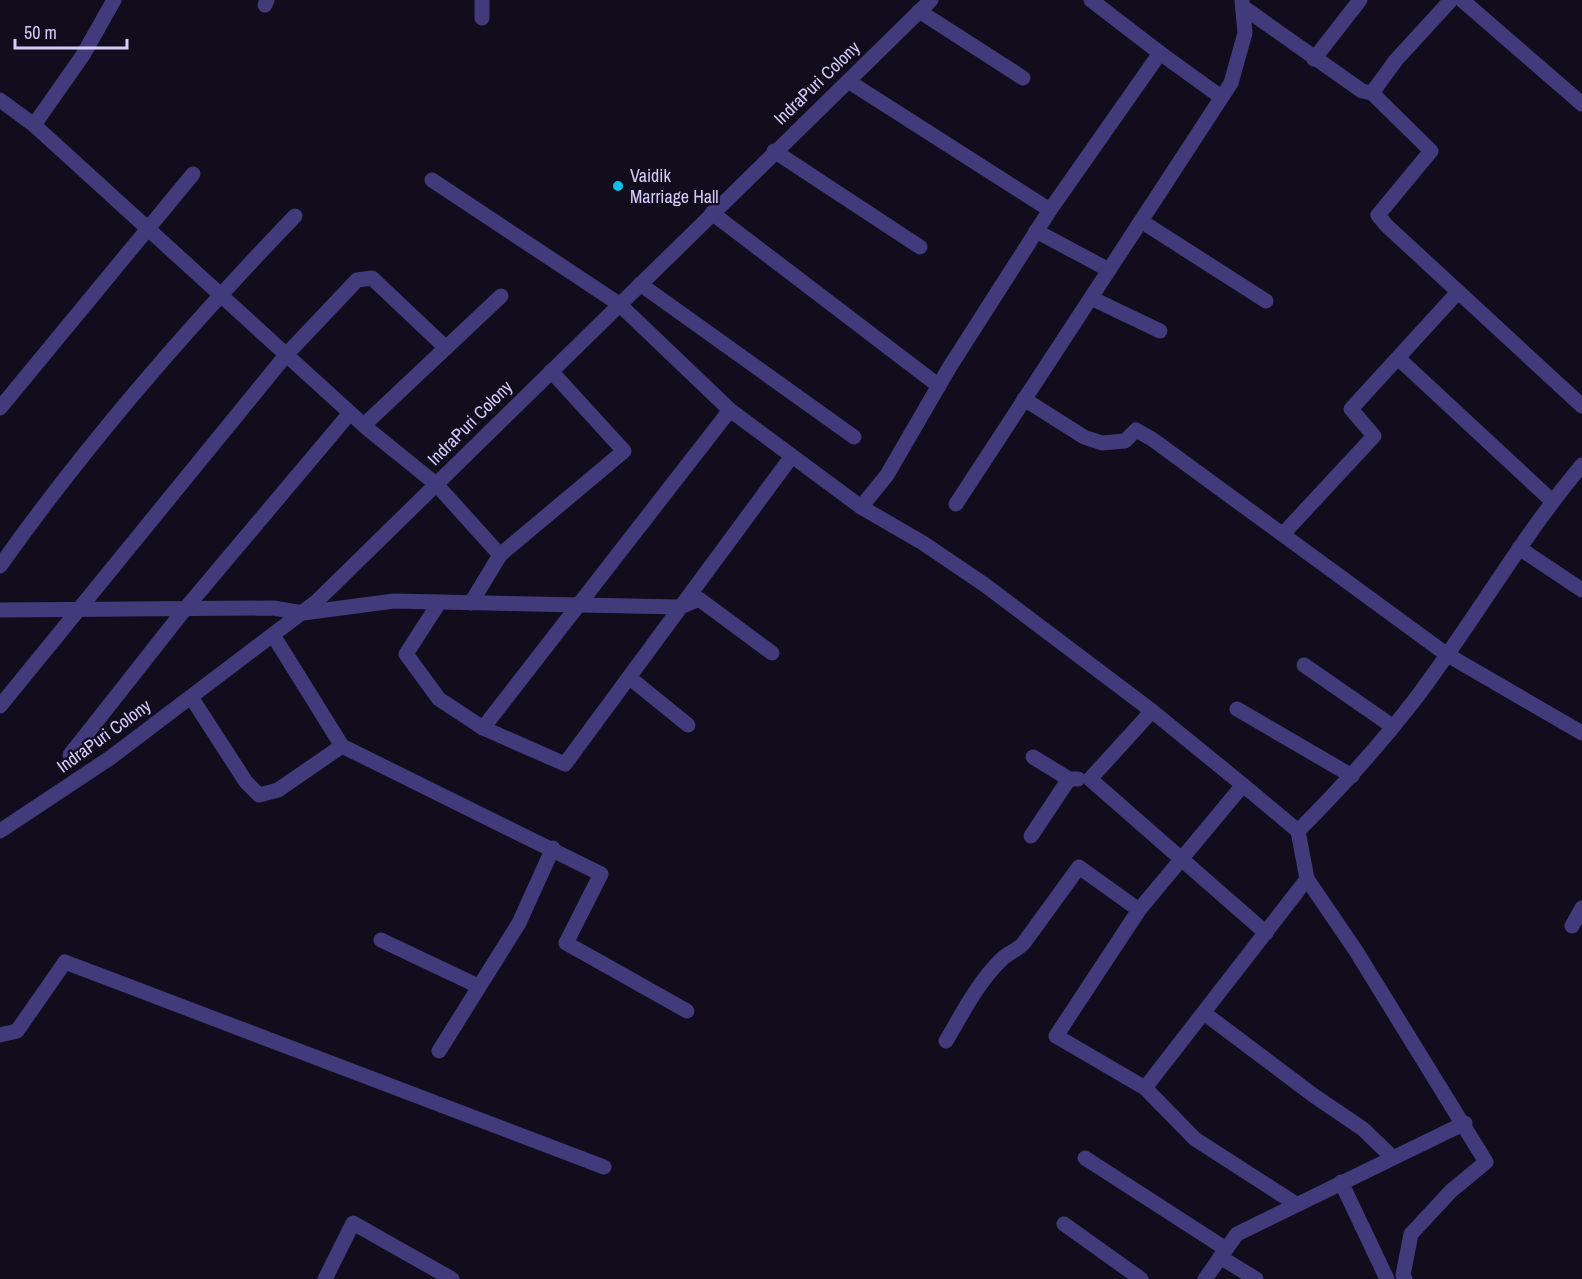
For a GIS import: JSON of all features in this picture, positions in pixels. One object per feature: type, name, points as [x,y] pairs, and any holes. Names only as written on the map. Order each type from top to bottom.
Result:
[{"type":"street","points":[[34,125],[84,55],[114,0]]},
{"type":"street","points":[[482,0],[482,18]]},
{"type":"street","name":"IndraPuri Colony","points":[[0,831],[110,758],[303,613],[931,0]]},
{"type":"street","points":[[1091,0],[1221,97]]},
{"type":"street","points":[[1314,59],[1360,0]]},
{"type":"street","points":[[1372,93],[1396,60],[1451,0]]},
{"type":"street","points":[[1462,0],[1582,104]]},
{"type":"street","points":[[1243,4],[1314,59],[1362,91],[1372,93],[1431,151],[1378,215],[1386,225],[1582,406]]},
{"type":"street","points":[[956,504],[1230,83],[1245,33],[1243,4]]},
{"type":"street","points":[[919,11],[1023,78]]},
{"type":"street","points":[[861,507],[887,475],[939,386],[1036,231],[1160,53]]},
{"type":"street","points":[[848,81],[1050,210]]},
{"type":"street","points":[[0,100],[34,125],[350,413],[436,484],[500,555]]},
{"type":"street","points":[[774,152],[920,246]]},
{"type":"street","points":[[0,408],[193,174]]},
{"type":"street","points":[[432,180],[619,304],[730,410],[861,507],[923,543],[985,585],[1152,711],[1298,831],[1307,879],[1465,1123],[1486,1162],[1451,1191],[1411,1234],[1401,1278]]},
{"type":"street","points":[[712,213],[939,386]]},
{"type":"street","points":[[0,566],[38,512],[220,294],[296,216]]},
{"type":"street","points":[[1141,221],[1266,300]]},
{"type":"street","points":[[1036,231],[1109,270]]},
{"type":"street","points":[[0,706],[286,355],[357,280],[372,278],[446,348]]},
{"type":"street","points":[[640,284],[854,437]]},
{"type":"street","points":[[1283,534],[1374,436],[1351,409],[1458,292]]},
{"type":"street","points":[[364,425],[501,296]]},
{"type":"street","points":[[1091,298],[1160,331]]},
{"type":"street","points":[[1398,358],[1552,501]]},
{"type":"street","points":[[471,603],[500,555],[624,451],[551,371]]},
{"type":"street","points":[[1024,399],[1084,437],[1102,443],[1125,441],[1136,430],[1152,439],[1446,654],[1582,733]]},
{"type":"street","points":[[483,728],[730,410]]},
{"type":"street","points":[[70,755],[185,609],[350,413]]},
{"type":"street","points":[[439,603],[406,654],[439,699],[483,728],[565,764],[792,456]]},
{"type":"street","points":[[1298,831],[1352,776],[1392,726],[1446,654],[1552,501],[1582,465]]},
{"type":"street","points":[[1519,548],[1582,590]]},
{"type":"street","points":[[0,610],[273,608],[303,613],[394,602],[680,607],[699,599],[772,653]]},
{"type":"street","points":[[273,635],[342,746],[554,848],[601,874],[566,943],[687,1011]]},
{"type":"street","points":[[1304,665],[1392,726]]},
{"type":"street","points":[[630,678],[688,725]]},
{"type":"street","points":[[191,697],[246,782],[259,795],[278,790],[342,746]]},
{"type":"street","points":[[1237,709],[1352,776]]},
{"type":"street","points":[[1090,779],[1152,711]]},
{"type":"street","points":[[1033,758],[1069,779],[1090,779],[1266,933]]},
{"type":"street","points":[[1031,836],[1069,779]]},
{"type":"street","points":[[1243,785],[1139,910],[1056,1036],[1145,1088],[1195,1139],[1296,1204]]},
{"type":"street","points":[[439,1050],[519,923],[554,848]]},
{"type":"street","points":[[946,1041],[972,997],[1002,958],[1014,953],[1023,944],[1079,867],[1139,910]]},
{"type":"street","points":[[1145,1088],[1307,879]]},
{"type":"street","points":[[1572,926],[1582,908]]},
{"type":"street","points":[[381,940],[478,986]]},
{"type":"street","points":[[0,1035],[16,1031],[64,962],[604,1167]]},
{"type":"street","points":[[1204,1013],[1313,1095],[1363,1129],[1392,1157]]},
{"type":"street","points":[[1205,1279],[1237,1234],[1465,1123]]},
{"type":"street","points":[[1085,1158],[1223,1253],[1256,1279]]},
{"type":"street","points":[[1341,1182],[1387,1279]]},
{"type":"street","points":[[325,1279],[353,1223],[428,1274],[452,1279]]},
{"type":"street","points":[[1064,1224],[1141,1279]]},
{"type":"place","name":"Vaidik Marriage Hall","points":[[618,186]]}]
